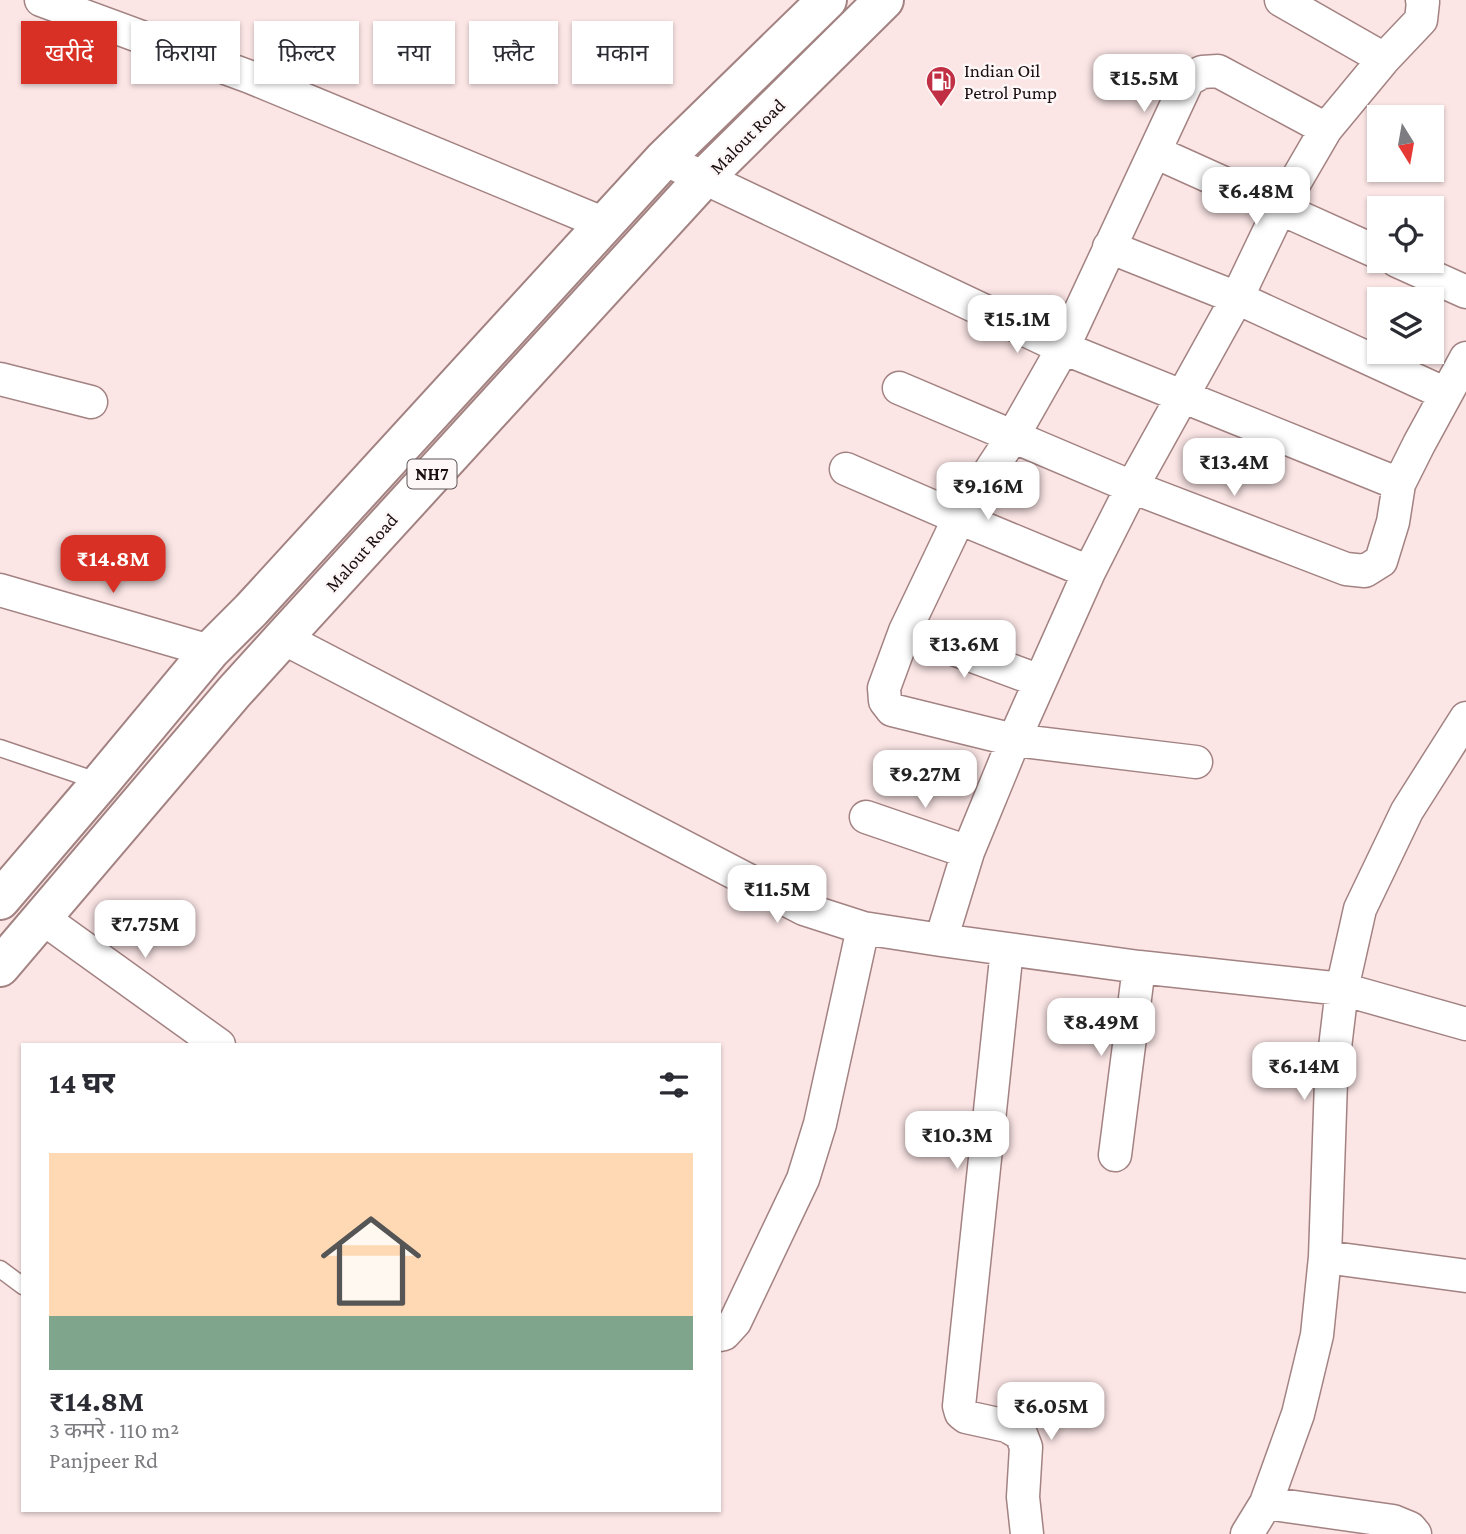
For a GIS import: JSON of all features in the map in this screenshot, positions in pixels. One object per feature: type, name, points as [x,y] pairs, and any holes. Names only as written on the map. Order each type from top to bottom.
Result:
[{"type":"highway","name":"NH7","points":[[0,900],[210,651],[251,610],[664,159],[827,0]]},
{"type":"highway","name":"Malout Road","points":[[0,967],[282,638],[704,178],[884,0]]},
{"type":"street","points":[[41,0],[250,77],[605,224]]},
{"type":"street","points":[[1281,0],[1384,59]]},
{"type":"street","points":[[941,940],[968,852],[1014,740],[1089,572],[1132,486],[1184,396],[1237,298],[1280,208],[1326,129],[1384,59],[1421,20],[1422,0]]},
{"type":"street","points":[[1196,762],[1014,740],[892,710],[885,701],[884,688],[905,631],[959,518],[1013,436],[1063,348],[1188,80],[1202,72],[1218,71],[1326,129]]},
{"type":"street","points":[[1155,152],[1367,248]]},
{"type":"street","points":[[664,159],[1063,348],[1399,484]]},
{"type":"street","points":[[1109,247],[1237,298],[1446,394]]},
{"type":"street","points":[[1424,273],[1466,292]]},
{"type":"street","points":[[899,388],[1132,486],[1346,569],[1365,571],[1381,561],[1393,522],[1399,484],[1466,358]]},
{"type":"street","points":[[0,379],[91,402]]},
{"type":"street","points":[[846,469],[1089,572]]},
{"type":"street","points":[[0,590],[210,651]]},
{"type":"street","points":[[905,631],[1040,681]]},
{"type":"street","points":[[282,638],[804,909],[863,928],[941,940],[1139,967],[1342,989],[1466,1024]]},
{"type":"street","points":[[1247,1534],[1266,1503],[1298,1414],[1317,1335],[1325,1257],[1331,1081],[1342,989],[1360,909],[1407,811],[1463,728]]},
{"type":"street","points":[[866,817],[968,852]]},
{"type":"street","points":[[41,917],[216,1043]]},
{"type":"street","points":[[721,1335],[735,1322],[803,1180],[820,1124],[863,928]]},
{"type":"street","points":[[1007,949],[959,1406],[966,1417],[1007,1426],[1021,1434],[1026,1447],[1023,1497],[1027,1534]]},
{"type":"street","points":[[1115,1155],[1139,967]]},
{"type":"street","points":[[1325,1257],[1466,1276]]},
{"type":"street","points":[[1266,1503],[1393,1521],[1410,1528],[1415,1534]]},
{"type":"lane","points":[[0,748],[101,782]]},
{"type":"lane","points":[[0,1269],[21,1285]]},
{"type":"place","name":"Indian Oil Petrol Pump","points":[[941,108]]}]
